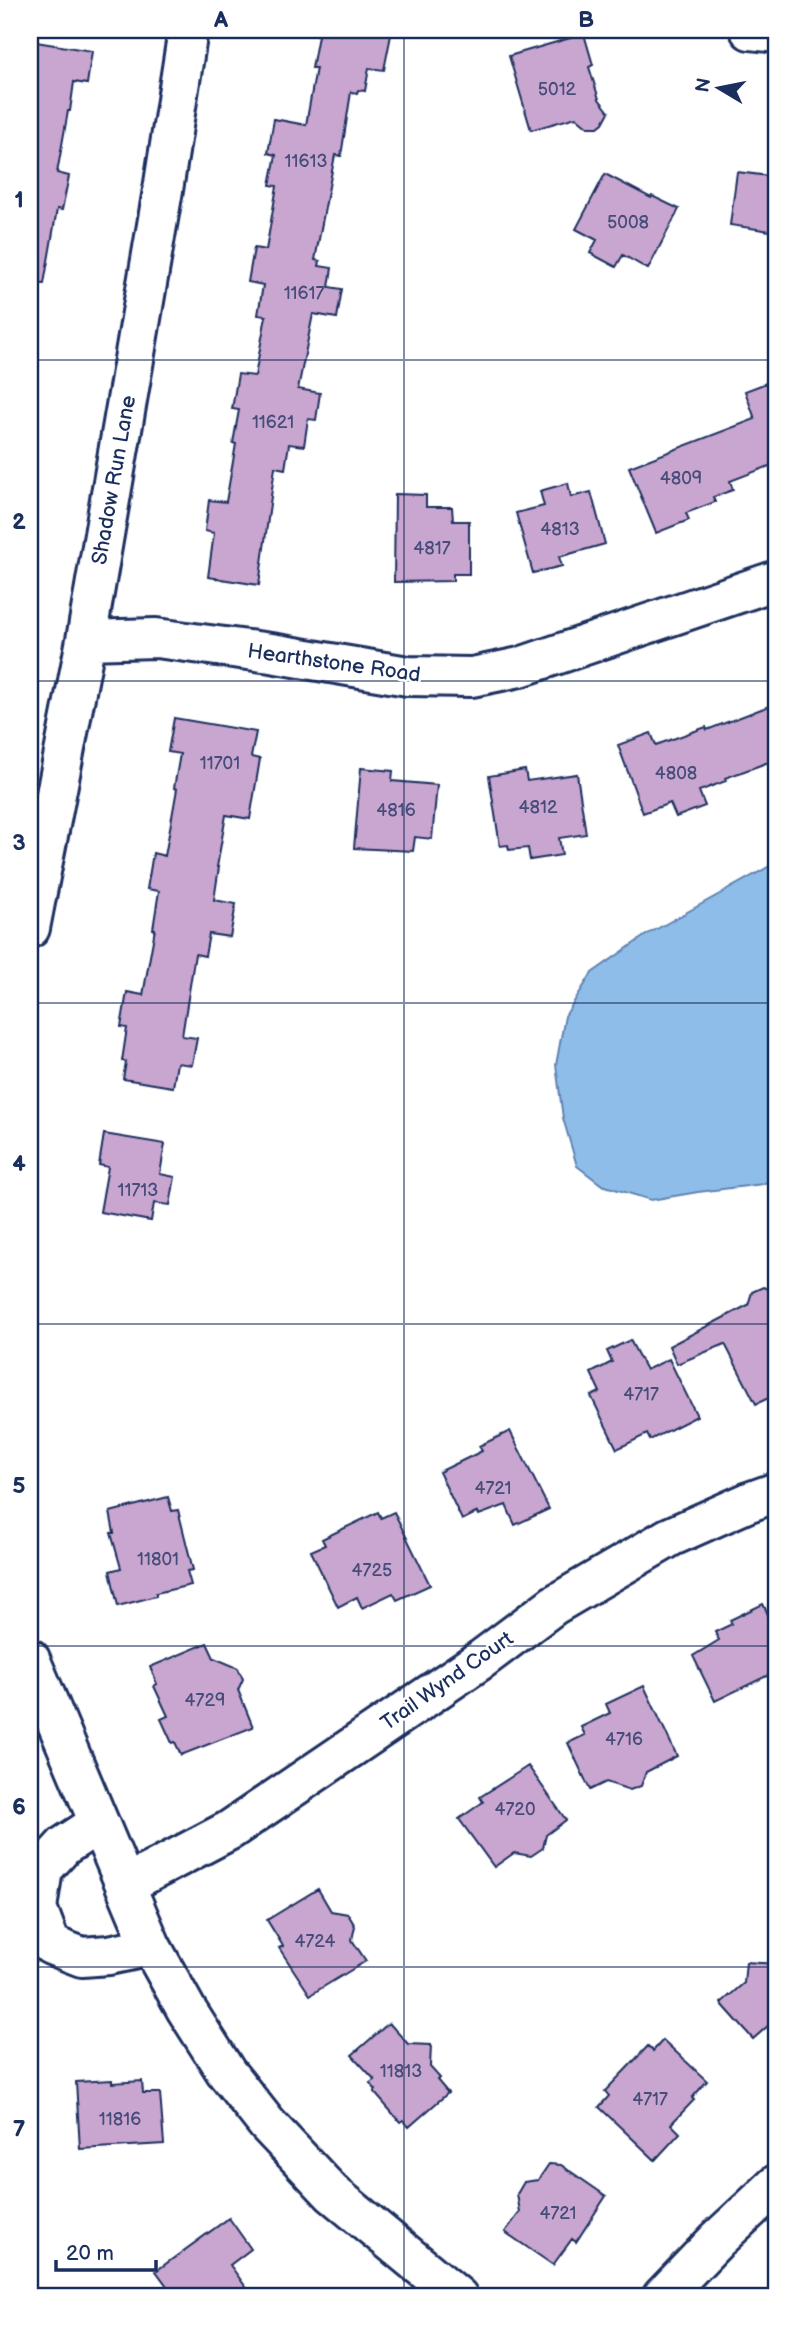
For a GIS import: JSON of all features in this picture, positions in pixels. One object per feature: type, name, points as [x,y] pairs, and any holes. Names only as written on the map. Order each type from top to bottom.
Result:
[{"type":"street","name":"Shadow Run Lane","points":[[30,928],[86,640],[188,30]]},
{"type":"street","points":[[750,30],[777,33]]},
{"type":"street","name":"Hearthstone Road","points":[[86,640],[156,638],[271,653],[408,676],[472,677],[520,667],[777,580]]},
{"type":"street","name":"Trail Wynd Court","points":[[125,1885],[230,1830],[482,1659],[554,1605],[670,1538],[777,1492]]},
{"type":"street","points":[[30,1659],[151,1946],[186,2009],[226,2072],[267,2124],[332,2193],[458,2297]]},
{"type":"street","points":[[99,1824],[64,1846],[43,1869],[37,1908],[51,1945],[82,1957],[109,1955],[151,1946]]},
{"type":"street","points":[[662,2297],[718,2239],[777,2184]]},
{"type":"water","points":[[777,862],[777,1177],[763,1184],[651,1200],[602,1185],[577,1166],[563,1118],[556,1065],[565,1016],[592,973],[646,935]]},
{"type":"building","points":[[319,30],[392,30],[384,70],[369,68],[365,91],[351,92],[341,156],[335,155],[315,260],[320,261],[319,266],[332,268],[329,287],[342,289],[337,318],[313,314],[298,389],[320,393],[316,420],[308,419],[304,446],[289,444],[285,469],[275,467],[259,585],[208,577],[214,533],[205,531],[209,500],[226,502],[236,444],[233,443],[239,410],[232,409],[238,374],[255,376],[266,316],[258,315],[263,285],[248,282],[254,248],[266,250],[277,186],[270,185],[276,155],[268,153],[274,119],[306,125],[316,68],[312,68]]},
{"type":"building","points":[[584,34],[593,65],[589,67],[599,99],[609,112],[603,123],[598,127],[588,127],[576,117],[531,130],[509,56]]},
{"type":"building","points":[[30,41],[92,51],[87,84],[74,82],[68,111],[57,173],[69,176],[62,210],[57,209],[44,284],[30,283]]},
{"type":"building","points":[[737,172],[777,177],[777,232],[730,225]]},
{"type":"building","points":[[605,174],[679,209],[648,269],[623,255],[616,267],[590,253],[597,240],[576,229]]},
{"type":"building","points":[[777,379],[777,470],[774,470],[772,465],[730,481],[733,490],[713,497],[715,502],[686,513],[689,520],[656,533],[629,467],[755,419],[745,391]]},
{"type":"building","points":[[568,483],[571,497],[591,492],[605,544],[559,557],[562,566],[533,573],[516,513],[544,506],[540,491]]},
{"type":"building","points":[[395,494],[426,495],[426,507],[452,507],[453,521],[469,521],[469,574],[453,574],[453,581],[394,582]]},
{"type":"building","points":[[777,703],[777,759],[725,778],[726,781],[699,791],[705,806],[676,817],[670,803],[643,813],[618,745],[651,733],[656,745],[706,727],[707,730]]},
{"type":"building","points":[[174,718],[256,732],[251,757],[260,759],[250,819],[226,815],[214,900],[236,904],[230,937],[209,934],[205,956],[195,954],[182,1036],[197,1038],[192,1065],[177,1063],[173,1087],[123,1079],[126,1062],[122,1061],[127,1028],[121,1027],[127,992],[143,995],[155,929],[159,891],[147,889],[153,853],[165,856],[177,789],[174,788],[180,754],[168,752]]},
{"type":"building","points":[[361,768],[393,771],[392,781],[437,785],[432,839],[415,837],[413,851],[354,848]]},
{"type":"building","points":[[525,770],[527,781],[577,774],[586,834],[559,838],[562,855],[530,860],[528,848],[509,850],[508,845],[500,846],[489,776]]},
{"type":"building","points":[[104,1134],[165,1144],[160,1174],[175,1177],[170,1205],[154,1203],[151,1221],[100,1212],[108,1167],[99,1165]]},
{"type":"building","points":[[763,1287],[777,1293],[777,1394],[756,1404],[725,1344],[677,1364],[669,1346],[748,1305],[752,1292]]},
{"type":"building","points":[[630,1340],[646,1370],[669,1359],[697,1416],[650,1440],[647,1434],[617,1449],[591,1396],[600,1392],[591,1373],[612,1362],[607,1351]]},
{"type":"building","points":[[510,1431],[549,1509],[515,1525],[506,1505],[479,1515],[478,1512],[462,1520],[439,1472],[482,1451],[479,1446]]},
{"type":"building","points":[[168,1497],[172,1511],[178,1510],[193,1570],[187,1571],[191,1585],[118,1606],[110,1571],[121,1568],[111,1533],[114,1533],[110,1512]]},
{"type":"building","points":[[378,1512],[381,1518],[394,1512],[430,1585],[397,1600],[393,1593],[362,1608],[357,1597],[338,1607],[311,1551],[325,1545],[322,1539]]},
{"type":"building","points":[[763,1604],[777,1633],[777,1671],[715,1701],[693,1656],[719,1640],[715,1632],[732,1624],[730,1620]]},
{"type":"building","points":[[207,1643],[214,1658],[238,1668],[243,1679],[238,1690],[253,1727],[181,1755],[161,1719],[168,1716],[154,1686],[157,1684],[150,1667]]},
{"type":"building","points":[[644,1686],[677,1756],[646,1772],[641,1786],[630,1790],[606,1782],[590,1790],[568,1743],[585,1735],[581,1727],[610,1713],[606,1704]]},
{"type":"building","points":[[528,1766],[566,1820],[546,1835],[543,1848],[531,1856],[514,1853],[494,1867],[459,1819],[483,1802],[480,1797]]},
{"type":"building","points":[[318,1889],[331,1911],[348,1914],[355,1926],[352,1940],[366,1961],[310,1995],[279,1948],[283,1946],[267,1920]]},
{"type":"building","points":[[746,1962],[777,1964],[777,2018],[753,2039],[721,2003],[744,1983]]},
{"type":"building","points":[[389,2023],[408,2044],[431,2045],[430,2067],[448,2093],[409,2127],[403,2120],[400,2122],[374,2092],[376,2090],[370,2083],[375,2080],[352,2055]]},
{"type":"building","points":[[663,2040],[707,2081],[692,2098],[694,2100],[671,2124],[680,2133],[655,2160],[599,2107],[609,2096],[605,2091],[648,2046],[653,2051]]},
{"type":"building","points":[[112,2080],[112,2083],[142,2081],[143,2093],[160,2093],[164,2144],[80,2149],[76,2082]]},
{"type":"building","points":[[549,2164],[561,2165],[606,2196],[576,2242],[572,2239],[553,2265],[505,2232],[520,2212],[517,2194],[524,2182],[538,2180]]},
{"type":"building","points":[[229,2218],[251,2249],[230,2265],[253,2297],[175,2297],[156,2271]]}]
